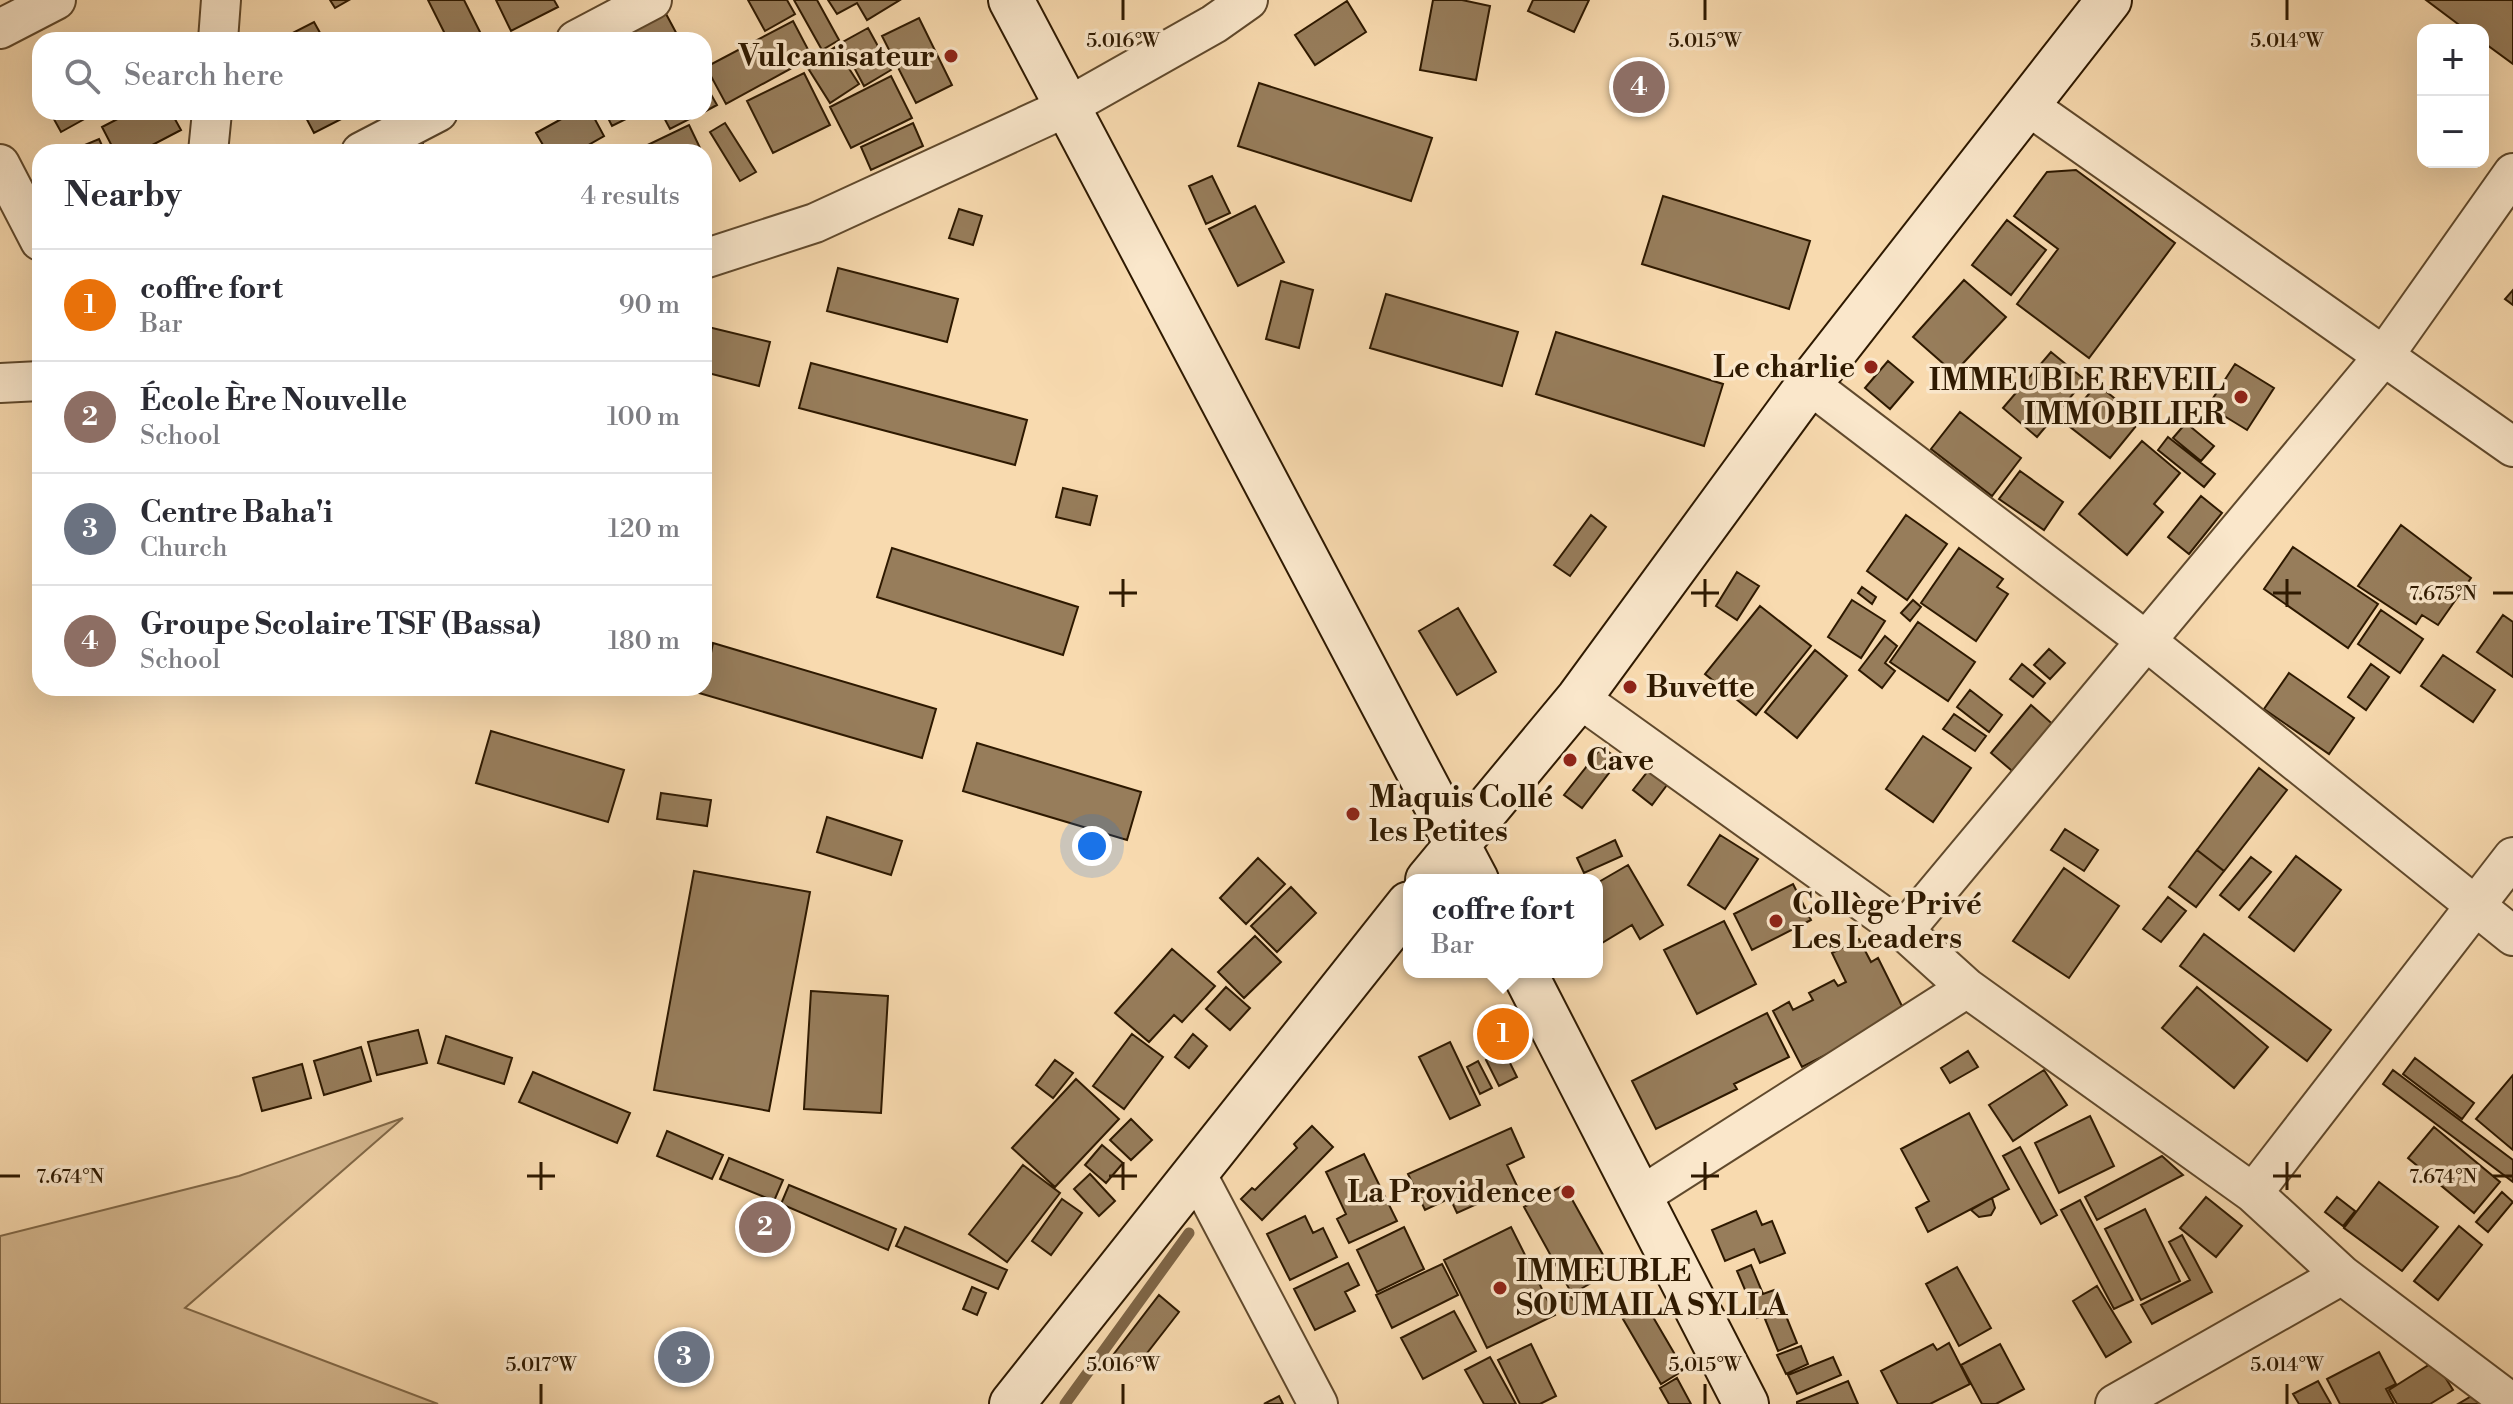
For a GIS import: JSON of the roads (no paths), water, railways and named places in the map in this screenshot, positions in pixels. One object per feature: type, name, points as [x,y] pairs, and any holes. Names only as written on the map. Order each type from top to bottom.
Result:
[{"type":"main road","points":[[1011,0],[1466,862]]},
{"type":"main road","points":[[1441,874],[1466,862],[1579,698],[1809,384],[2109,0]]},
{"type":"main road","points":[[1012,1404],[1403,911]]},
{"type":"main road","points":[[1527,978],[1746,1404]]},
{"type":"street","points":[[0,29],[56,0]]},
{"type":"street","points":[[219,32],[221,0]]},
{"type":"street","points":[[591,32],[652,0]]},
{"type":"street","points":[[712,256],[815,223],[1067,107],[1214,24],[1248,0]]},
{"type":"street","points":[[2027,105],[2513,447]]},
{"type":"street","points":[[209,144],[211,120]]},
{"type":"street","points":[[376,144],[423,120]]},
{"type":"street","points":[[0,164],[32,226]]},
{"type":"street","points":[[1904,931],[2383,357],[2513,173]]},
{"type":"street","points":[[0,383],[32,381]]},
{"type":"street","points":[[1809,384],[2145,640],[2513,936]]},
{"type":"street","points":[[1579,698],[1904,931],[1967,988],[2253,1193],[2342,1275],[2513,1404]]},
{"type":"street","points":[[2253,1193],[2513,857]]},
{"type":"street","points":[[1641,1196],[1967,988]]},
{"type":"street","points":[[1195,1171],[1318,1404]]},
{"type":"street","points":[[2115,1404],[2342,1275]]},
{"type":"waterway","points":[[1065,1404],[1189,1233]]},
{"type":"place","name":"Vulcanisateur","points":[[951,56]]},
{"type":"place","name":"Groupe Scolaire TSF (Bassa)","points":[[1639,87]]},
{"type":"place","name":"Le charlie","points":[[1871,367]]},
{"type":"place","name":"IMMEUBLE REVEIL IMMOBILIER","points":[[2241,397]]},
{"type":"place","name":"Buvette","points":[[1630,687]]},
{"type":"place","name":"Cave","points":[[1570,760]]},
{"type":"place","name":"Maquis Collé les Petites","points":[[1353,814]]},
{"type":"place","name":"Collège Privé Les Leaders","points":[[1776,921]]},
{"type":"place","name":"coffre fort","points":[[1503,1034]]},
{"type":"place","name":"La Providence","points":[[1568,1192]]},
{"type":"place","name":"École Ère Nouvelle","points":[[765,1227]]},
{"type":"place","name":"IMMEUBLE SOUMAILA SYLLA","points":[[1500,1288]]},
{"type":"place","name":"Centre Baha'i","points":[[684,1357]]}]
